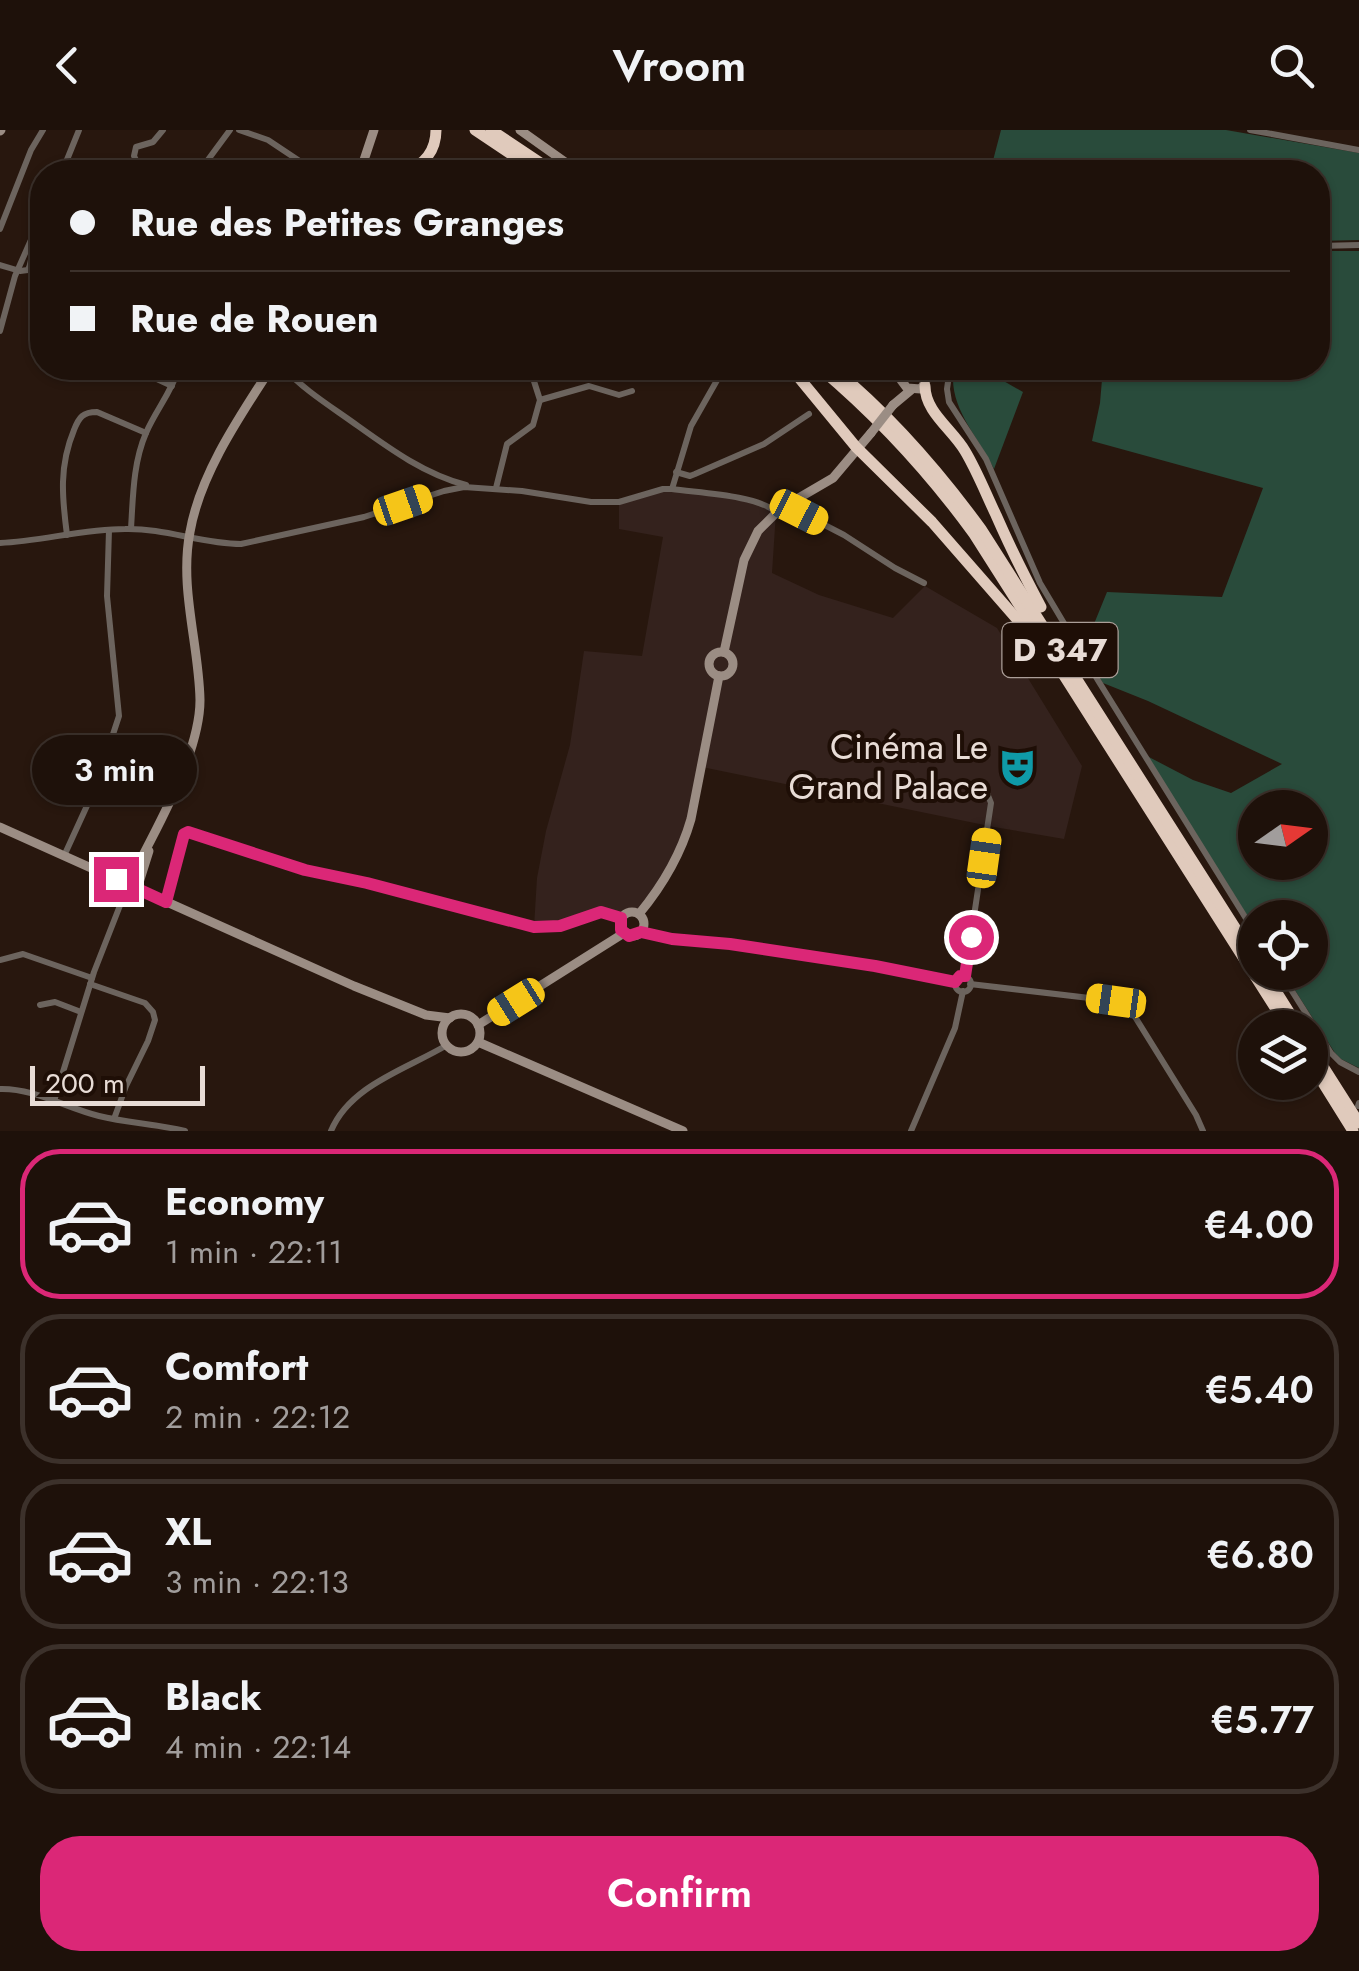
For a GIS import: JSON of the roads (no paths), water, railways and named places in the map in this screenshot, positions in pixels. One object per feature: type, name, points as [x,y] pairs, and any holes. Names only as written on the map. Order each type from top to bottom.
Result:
[{"type":"highway","points":[[425,160],[434,147],[436,130]]},
{"type":"highway","points":[[476,130],[520,160]]},
{"type":"highway","points":[[492,130],[536,160]]},
{"type":"highway","points":[[366,155],[370,160]]},
{"type":"highway","points":[[801,380],[858,450],[1065,665]]},
{"type":"highway","name":"D 347","points":[[834,380],[872,414],[940,489],[987,552],[1238,932]]},
{"type":"highway","name":"D 347","points":[[846,380],[909,440],[954,492],[1007,567],[1277,1010]]},
{"type":"highway","points":[[924,380],[928,404],[972,462],[1065,665]]},
{"type":"highway","points":[[1328,1074],[1359,1123]]},
{"type":"highway","points":[[1328,1090],[1354,1131]]},
{"type":"street","points":[[0,229],[43,130]]},
{"type":"street","points":[[67,160],[78,130]]},
{"type":"street","points":[[136,160],[136,148],[153,142],[163,130]]},
{"type":"street","points":[[208,160],[230,130]]},
{"type":"street","points":[[239,130],[268,140],[298,160]]},
{"type":"street","points":[[365,160],[374,130]]},
{"type":"street","points":[[520,130],[562,160]]},
{"type":"street","points":[[1250,130],[1359,150]]},
{"type":"street","points":[[0,331],[17,271],[30,242]]},
{"type":"street","points":[[1330,246],[1359,245]]},
{"type":"street","points":[[0,265],[28,270],[30,258]]},
{"type":"street","points":[[159,380],[172,386]]},
{"type":"street","points":[[132,529],[134,478],[146,432],[174,380]]},
{"type":"street","points":[[54,1102],[91,981],[198,725],[200,700],[188,584],[189,536],[204,484],[264,380]]},
{"type":"street","points":[[296,380],[398,454],[450,485]]},
{"type":"street","points":[[496,488],[507,444],[533,424],[540,400],[534,380]]},
{"type":"street","points":[[672,489],[691,426],[717,380]]},
{"type":"street","points":[[895,402],[900,380]]},
{"type":"street","points":[[724,652],[744,560],[758,530],[786,505],[827,483],[895,402],[921,380]]},
{"type":"street","points":[[949,380],[949,402],[986,459],[1040,582],[1238,906]]},
{"type":"street","points":[[540,400],[589,386],[619,395],[632,391]]},
{"type":"street","points":[[67,536],[62,472],[68,442],[81,416],[97,412],[146,432]]},
{"type":"street","points":[[676,472],[690,476],[756,448],[809,414]]},
{"type":"street","points":[[0,543],[132,529],[225,544],[265,540],[364,517],[450,485],[592,502],[619,502],[672,489],[755,501],[776,512]]},
{"type":"street","points":[[786,505],[844,534],[924,583]]},
{"type":"street","points":[[64,856],[96,786],[119,716],[107,596],[109,530]]},
{"type":"street","points":[[724,652],[732,658],[733,667],[729,674],[719,676],[709,664],[712,656],[724,652]]},
{"type":"street","points":[[639,914],[657,890],[692,819],[719,676]]},
{"type":"street","points":[[965,976],[991,803],[986,793],[969,791]]},
{"type":"street","points":[[0,828],[426,1015],[450,1018],[464,1014],[478,1025],[478,1042],[466,1052],[456,1051],[447,1046],[442,1031],[433,1023],[354,986]]},
{"type":"street","points":[[166,902],[184,834],[188,832],[305,870],[534,927],[560,926],[601,912],[621,918]]},
{"type":"street","points":[[624,934],[621,918],[630,912],[639,914],[644,922],[641,932]]},
{"type":"street","points":[[478,1025],[624,934],[634,936],[641,932],[955,982]]},
{"type":"street","points":[[0,960],[23,954],[145,1003],[153,1012],[155,1020],[148,1041],[114,1119]]},
{"type":"street","points":[[955,982],[965,976]]},
{"type":"street","points":[[965,976],[970,984]]},
{"type":"street","points":[[955,982],[962,991]]},
{"type":"street","points":[[962,991],[970,984]]},
{"type":"street","points":[[970,984],[1116,1001],[1124,1006],[1132,1012],[1203,1131]]},
{"type":"street","points":[[1291,990],[1330,1054],[1359,1072]]},
{"type":"street","points":[[911,1131],[955,1028],[962,991]]},
{"type":"street","points":[[40,1004],[55,1002],[81,1012]]},
{"type":"street","points":[[442,1031],[450,1018]]},
{"type":"street","points":[[478,1042],[683,1131]]},
{"type":"street","points":[[331,1131],[339,1114],[356,1097],[447,1046]]},
{"type":"street","points":[[0,1089],[14,1089],[137,1127],[185,1131]]},
{"type":"place","name":"Cinéma Le Grand Palace","points":[[1018,767]]}]
